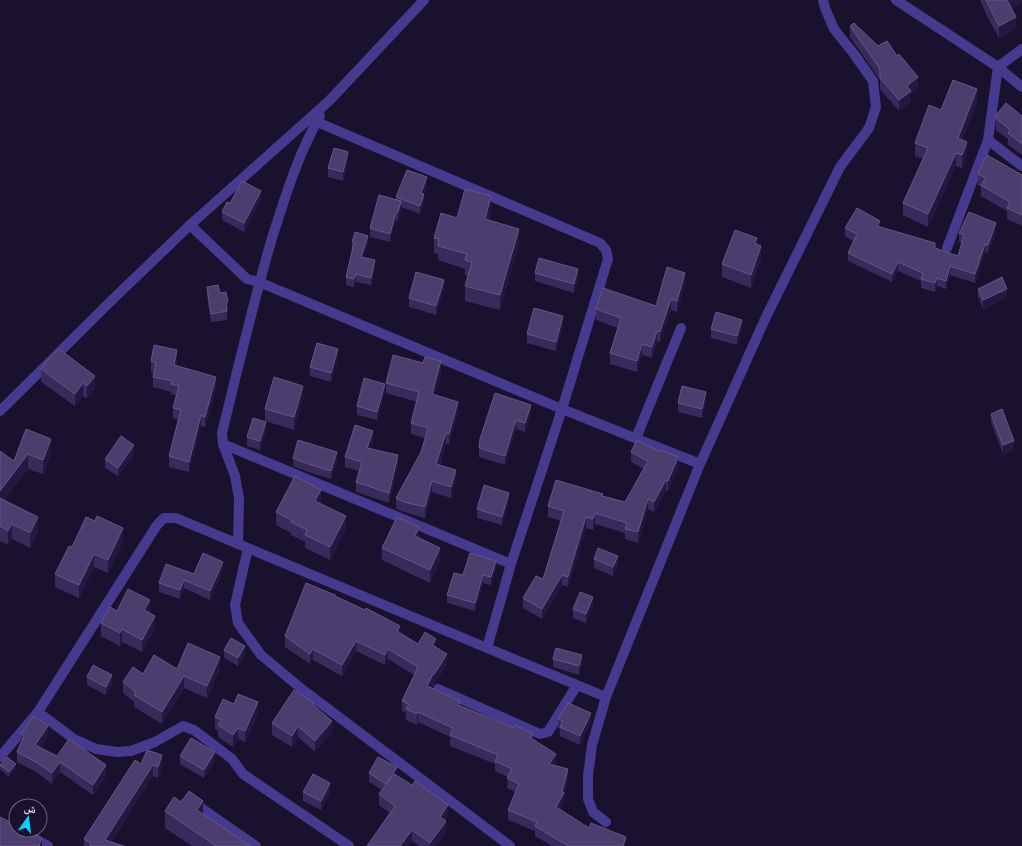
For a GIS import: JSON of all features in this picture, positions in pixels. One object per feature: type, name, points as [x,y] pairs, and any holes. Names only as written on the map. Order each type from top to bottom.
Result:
[{"type":"street","points":[[0,411],[111,300],[190,225],[329,101],[424,0]]},
{"type":"street","points":[[606,822],[593,812],[588,800],[588,776],[592,745],[606,697],[700,464],[765,319],[836,174],[869,128],[876,107],[873,81],[834,29],[825,8],[824,0]]},
{"type":"street","points":[[896,0],[998,67],[1022,87]]},
{"type":"street","points":[[947,248],[988,140],[998,67],[1022,49]]},
{"type":"street","points":[[238,544],[239,498],[235,476],[223,444],[222,433],[259,282],[280,212],[297,165],[317,122],[329,101]]},
{"type":"street","points":[[317,122],[600,243],[606,250],[608,259],[562,409],[511,564],[487,648]]},
{"type":"street","points":[[988,140],[1022,166]]},
{"type":"street","points":[[190,225],[247,278],[562,409],[700,464]]},
{"type":"street","points":[[636,438],[681,328]]},
{"type":"street","points":[[223,444],[511,564]]},
{"type":"street","points":[[0,757],[38,712],[157,526],[164,518],[176,518],[606,697]]},
{"type":"street","points":[[248,548],[236,611],[238,623],[262,655],[303,690],[510,846]]},
{"type":"street","points":[[438,689],[540,734],[548,732],[577,685]]},
{"type":"street","points":[[38,712],[74,739],[96,749],[117,752],[131,751],[155,742],[183,726],[194,730],[232,759],[243,774],[349,846]]},
{"type":"street","points":[[194,803],[256,846]]},
{"type":"street","points":[[34,838],[48,846]]},
{"type":"building","points":[[986,0],[1007,0],[1016,17],[999,26]]},
{"type":"building","points":[[854,23],[878,46],[887,41],[897,56],[899,54],[918,77],[907,86],[911,91],[899,100],[880,78],[880,70],[878,66],[850,26]]},
{"type":"building","points":[[953,80],[977,89],[958,138],[967,142],[962,155],[956,153],[928,214],[903,203],[928,148],[915,143],[929,105],[941,110]]},
{"type":"building","points":[[1006,103],[1022,116],[1022,144],[1008,133],[1010,130],[996,118],[997,114]]},
{"type":"building","points":[[334,148],[348,152],[343,172],[328,168]]},
{"type":"building","points":[[987,155],[1022,175],[1022,215],[1007,208],[1010,202],[981,185],[986,178],[978,174]]},
{"type":"building","points":[[407,170],[427,177],[421,193],[424,194],[420,206],[396,197]]},
{"type":"building","points":[[242,181],[261,191],[244,223],[222,212],[227,202],[230,203]]},
{"type":"building","points":[[465,189],[491,196],[485,219],[519,229],[500,295],[465,286],[472,262],[465,260],[467,254],[438,246],[439,239],[434,238],[441,213],[457,218]]},
{"type":"building","points":[[379,195],[401,201],[398,212],[396,212],[390,234],[370,228]]},
{"type":"building","points":[[857,208],[880,221],[877,226],[935,243],[935,248],[958,256],[964,235],[959,233],[969,212],[996,223],[988,245],[985,244],[975,274],[950,266],[946,281],[937,278],[935,283],[921,279],[923,273],[898,262],[892,274],[848,253],[857,234],[845,228]]},
{"type":"building","points":[[735,230],[757,238],[755,243],[761,246],[751,275],[722,264]]},
{"type":"building","points":[[355,232],[368,236],[361,257],[375,260],[371,278],[356,274],[354,279],[346,277]]},
{"type":"building","points":[[539,258],[578,269],[574,284],[535,273]]},
{"type":"building","points":[[667,267],[685,273],[677,301],[671,299],[660,332],[657,331],[652,347],[642,344],[637,361],[610,353],[621,318],[596,309],[603,288],[656,306]]},
{"type":"building","points":[[416,272],[444,280],[436,306],[409,298]]},
{"type":"building","points":[[1002,277],[1007,289],[983,300],[978,289]]},
{"type":"building","points":[[218,285],[220,293],[226,292],[228,302],[226,303],[227,311],[211,314],[207,287]]},
{"type":"building","points":[[534,308],[563,316],[556,342],[527,334]]},
{"type":"building","points":[[716,312],[742,320],[737,336],[711,329]]},
{"type":"building","points":[[317,343],[338,349],[331,373],[310,367]]},
{"type":"building","points":[[154,345],[177,350],[174,365],[216,377],[205,417],[201,415],[189,462],[169,456],[181,410],[173,408],[179,386],[171,384],[172,381],[153,377],[156,363],[151,361]]},
{"type":"building","points":[[59,349],[95,376],[87,386],[83,383],[75,394],[41,369]]},
{"type":"building","points":[[393,355],[423,363],[425,357],[441,361],[432,394],[458,402],[449,434],[446,433],[436,464],[456,470],[451,487],[432,481],[425,507],[404,502],[396,498],[421,452],[428,428],[411,423],[419,392],[386,383]]},
{"type":"building","points":[[274,377],[303,386],[294,417],[265,409]]},
{"type":"building","points":[[364,378],[385,384],[377,412],[357,406]]},
{"type":"building","points":[[682,386],[706,392],[702,409],[678,403]]},
{"type":"building","points":[[495,393],[531,405],[525,423],[516,420],[505,456],[479,448],[480,439]]},
{"type":"building","points":[[1002,409],[1014,441],[1003,445],[991,414]]},
{"type":"building","points":[[253,418],[266,422],[260,441],[247,437]]},
{"type":"building","points":[[355,425],[373,431],[367,448],[398,455],[389,493],[356,482],[362,462],[345,457]]},
{"type":"building","points":[[26,429],[51,439],[43,460],[28,454],[0,491],[0,451],[14,461]]},
{"type":"building","points":[[121,436],[134,445],[118,468],[105,459]]},
{"type":"building","points":[[298,440],[337,452],[331,471],[293,458]]},
{"type":"building","points":[[637,440],[660,452],[661,450],[678,457],[668,481],[666,480],[654,502],[648,499],[638,532],[625,529],[627,523],[595,513],[593,519],[586,517],[568,577],[562,575],[542,609],[523,598],[536,576],[543,579],[564,511],[548,506],[556,480],[603,494],[602,496],[625,502],[648,461],[631,452]]},
{"type":"building","points":[[295,476],[321,490],[315,501],[346,516],[330,547],[305,535],[307,530],[276,512]]},
{"type":"building","points":[[484,485],[509,493],[502,517],[477,509]]},
{"type":"building","points":[[0,498],[38,517],[30,533],[12,524],[8,531],[0,526]]},
{"type":"building","points":[[97,516],[123,528],[108,560],[94,554],[79,585],[55,574],[69,546],[72,547],[86,517],[95,521]]},
{"type":"building","points":[[397,517],[419,527],[415,536],[440,548],[430,570],[382,548]]},
{"type":"building","points":[[598,548],[618,556],[613,567],[594,559]]},
{"type":"building","points":[[203,553],[223,562],[210,591],[184,580],[180,590],[159,583],[166,564],[194,574]]},
{"type":"building","points":[[470,553],[496,561],[491,577],[483,575],[475,603],[447,595],[454,573],[463,575]]},
{"type":"building","points":[[306,583],[365,610],[366,608],[400,626],[397,631],[418,644],[425,632],[436,639],[432,645],[447,654],[427,686],[460,701],[458,705],[514,728],[515,725],[533,734],[531,738],[556,754],[549,764],[568,769],[562,792],[564,793],[556,807],[589,828],[591,823],[626,837],[623,846],[568,846],[535,826],[537,822],[508,810],[519,784],[507,778],[512,769],[495,761],[498,755],[450,735],[453,728],[418,712],[417,714],[406,709],[409,704],[402,701],[418,667],[388,649],[385,655],[356,641],[342,665],[313,649],[310,654],[285,636]]},
{"type":"building","points":[[128,589],[150,600],[144,610],[155,616],[142,640],[122,629],[120,633],[101,623],[110,607],[117,611]]},
{"type":"building","points":[[580,592],[593,597],[586,614],[573,609]]},
{"type":"building","points":[[231,638],[245,646],[238,658],[224,650]]},
{"type":"building","points":[[188,643],[220,657],[207,686],[184,676],[162,712],[134,695],[136,692],[123,682],[133,667],[143,674],[154,655],[177,669]]},
{"type":"building","points":[[556,648],[582,655],[579,666],[553,659]]},
{"type":"building","points":[[93,665],[112,675],[106,687],[87,677]]},
{"type":"building","points":[[294,690],[314,703],[312,704],[332,721],[315,741],[298,726],[292,736],[272,723]]},
{"type":"building","points":[[238,694],[258,702],[245,731],[238,728],[233,735],[218,725],[222,720],[215,717],[223,699],[234,704]]},
{"type":"building","points":[[568,703],[591,713],[580,736],[560,727],[563,721],[558,719]]},
{"type":"building","points":[[34,716],[48,726],[35,745],[57,756],[69,739],[106,765],[93,785],[60,762],[52,773],[36,762],[17,752],[24,736],[21,734]]},
{"type":"building","points":[[191,738],[215,752],[204,770],[180,756]]},
{"type":"building","points":[[147,750],[162,755],[158,767],[153,765],[105,840],[124,846],[91,846],[91,843],[84,839],[135,760],[141,764]]},
{"type":"building","points":[[7,757],[16,764],[9,772],[0,765]]},
{"type":"building","points":[[378,757],[397,767],[386,784],[369,773]]},
{"type":"building","points":[[313,774],[330,783],[321,801],[303,792]]},
{"type":"building","points":[[394,774],[412,785],[415,781],[448,805],[440,817],[446,821],[430,843],[412,830],[400,846],[367,846],[395,806],[379,794]]},
{"type":"building","points":[[189,791],[203,801],[197,810],[250,846],[216,846],[165,811],[174,797],[181,802]]},
{"type":"building","points":[[0,817],[8,821],[8,838],[42,839],[39,845],[40,846],[0,846]]}]
